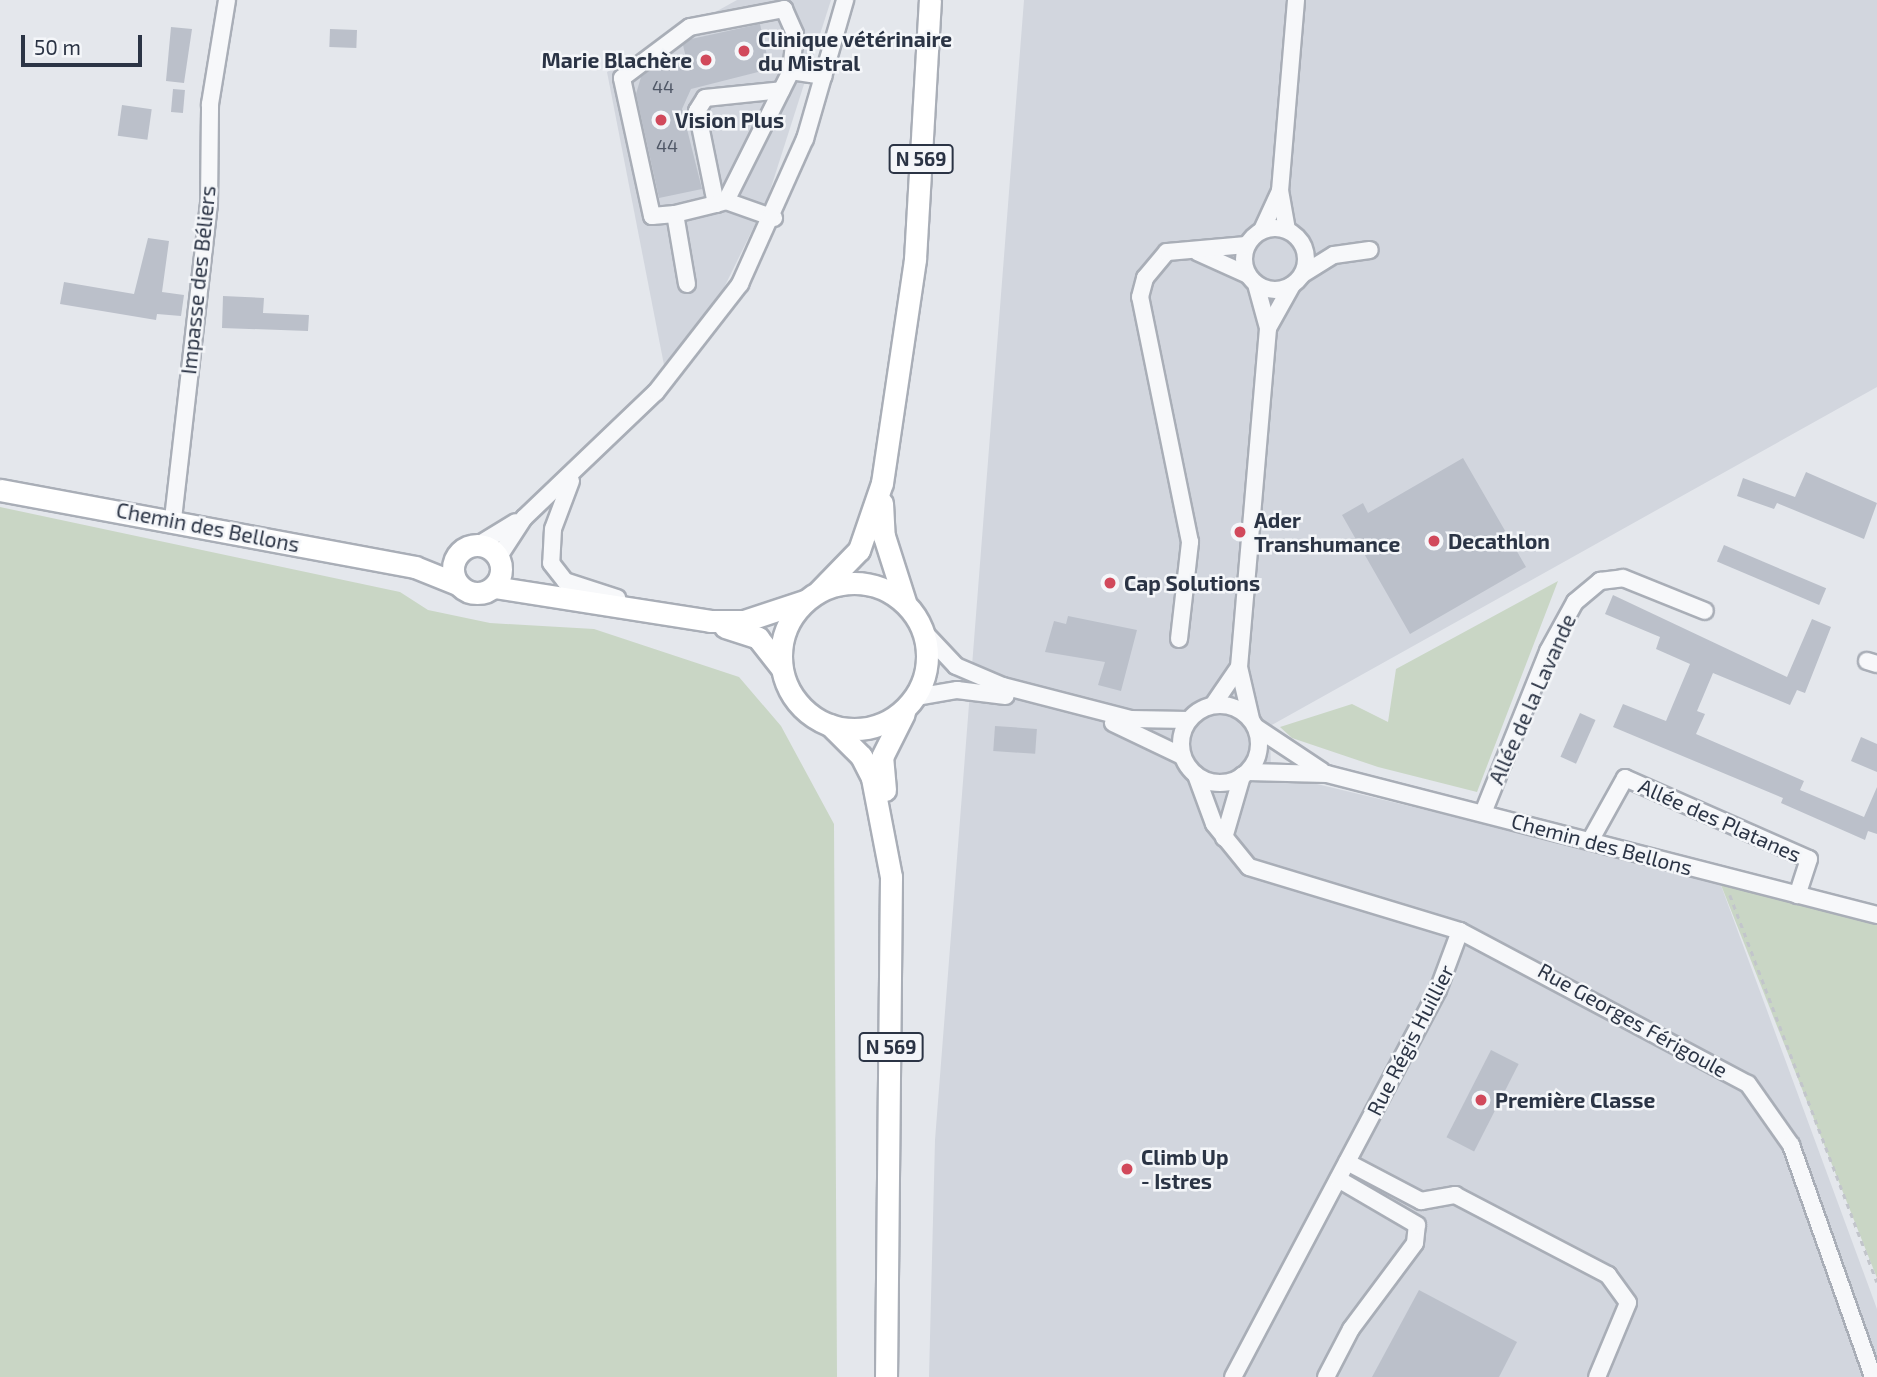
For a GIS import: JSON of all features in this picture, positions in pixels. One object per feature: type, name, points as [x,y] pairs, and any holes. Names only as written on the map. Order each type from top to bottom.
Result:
[{"type":"main road","name":"N 569","points":[[905,602],[882,527],[882,483],[915,259],[930,0]]},
{"type":"main road","name":"N 569","points":[[813,595],[859,550],[882,483]]},
{"type":"main road","name":"Chemin des Bellons","points":[[0,490],[173,519],[415,567],[457,584]]},
{"type":"main road","points":[[541,591],[478,545],[455,559],[457,584],[471,593],[494,587],[541,591],[710,621],[758,638],[781,667],[797,703],[830,725],[871,727],[911,702],[927,668],[925,632],[905,602],[855,582],[744,621],[710,621]]},
{"type":"main road","name":"Chemin des Bellons","points":[[415,567],[455,559]]},
{"type":"main road","points":[[494,587],[499,562]]},
{"type":"main road","points":[[781,667],[788,623],[813,595]]},
{"type":"main road","name":"N 569","points":[[886,1377],[892,999],[882,757],[911,702]]},
{"type":"main road","name":"N 569","points":[[830,725],[866,765],[886,832]]},
{"type":"street","name":"Impasse des Béliers","points":[[173,519],[209,205],[211,104],[227,0]]},
{"type":"street","points":[[478,545],[524,517],[573,478],[710,328],[774,218],[824,76],[845,0]]},
{"type":"street","points":[[1296,0],[1280,191],[1287,230],[1303,245],[1334,255]]},
{"type":"street","points":[[721,203],[791,71],[795,34],[784,9],[690,27],[622,78],[652,216],[675,214],[721,203],[774,218]]},
{"type":"street","points":[[791,71],[824,76]]},
{"type":"street","points":[[721,203],[697,111],[705,98],[782,90]]},
{"type":"street","points":[[1179,639],[1190,542],[1140,297],[1146,278],[1167,253],[1247,245],[1262,230],[1280,191]]},
{"type":"street","points":[[675,214],[687,284]]},
{"type":"street","points":[[1262,230],[1287,230]]},
{"type":"street","points":[[1224,838],[1245,774],[1259,748],[1239,667],[1268,328],[1252,279],[1247,245]]},
{"type":"street","points":[[1268,328],[1297,279],[1303,245]]},
{"type":"street","points":[[1197,252],[1274,290],[1334,255],[1370,250]]},
{"type":"street","points":[[573,478],[553,529],[551,563],[565,580],[635,607]]},
{"type":"street","points":[[499,562],[524,517]]},
{"type":"street","name":"Allée de la Lavande","points":[[1483,813],[1575,602],[1600,581],[1623,578],[1705,611]]},
{"type":"street","points":[[925,632],[956,666],[1003,686],[1131,719],[1188,720],[1213,705],[1239,667]]},
{"type":"street","points":[[911,702],[957,690],[998,694],[1112,722],[1182,756],[1196,775],[1224,838],[1237,858],[1260,873],[1433,918],[1460,931]]},
{"type":"street","points":[[1213,705],[1234,707],[1253,723]]},
{"type":"street","points":[[1182,756],[1188,720]]},
{"type":"street","name":"Chemin des Bellons","points":[[1253,723],[1327,774]]},
{"type":"street","points":[[1196,775],[1219,783],[1245,774]]},
{"type":"street","name":"Chemin des Bellons","points":[[1245,774],[1327,774],[1877,915]]},
{"type":"street","name":"Allée des Platanes","points":[[1590,841],[1625,778],[1809,859],[1797,895]]},
{"type":"street","name":"Rue Régis Huillier","points":[[1233,1377],[1438,990],[1460,931]]},
{"type":"street","name":"Rue Georges Férigoule","points":[[1460,931],[1748,1084],[1791,1145],[1874,1374]]},
{"type":"street","points":[[1347,1162],[1422,1200],[1455,1195],[1608,1275],[1628,1303],[1597,1377]]},
{"type":"street","points":[[1326,1377],[1351,1329],[1415,1243],[1417,1225],[1338,1179]]},
{"type":"path","points":[[1723,876],[1877,1282]]},
{"type":"shaded area","points":[[737,0],[831,0],[767,200],[717,302],[664,365],[607,72]]},
{"type":"shaded area","points":[[1024,0],[1877,0],[1877,387],[1270,726],[1271,773],[1719,880],[1877,1309],[1877,1377],[929,1377],[935,1140]]},
{"type":"green space","points":[[0,507],[400,592],[428,610],[490,623],[594,629],[739,677],[781,726],[834,824],[837,1377],[0,1377]]},
{"type":"green space","points":[[1558,581],[1477,792],[1378,767],[1292,738],[1280,727],[1352,704],[1388,722],[1396,669]]},
{"type":"green space","points":[[1719,880],[1877,918],[1877,1278]]},
{"type":"building","points":[[760,24],[770,69],[691,89],[682,109],[702,189],[659,198],[636,94],[641,77],[658,64],[686,58],[683,45],[691,39]]},
{"type":"building","points":[[171,27],[192,29],[184,83],[166,81]]},
{"type":"building","points":[[330,29],[357,30],[356,48],[329,47]]},
{"type":"building","points":[[173,89],[185,90],[183,113],[171,112]]},
{"type":"building","points":[[122,105],[152,109],[147,140],[118,136]]},
{"type":"building","points":[[148,238],[169,241],[162,292],[184,295],[181,316],[157,314],[156,320],[60,304],[64,282],[134,294]]},
{"type":"building","points":[[223,296],[264,298],[263,313],[309,315],[308,331],[222,328]]},
{"type":"building","name":"Decathlon","points":[[1463,458],[1526,567],[1410,634],[1342,515],[1363,503],[1368,513]]},
{"type":"building","points":[[1806,472],[1877,503],[1864,539],[1777,503],[1774,509],[1737,496],[1743,478],[1795,497]]},
{"type":"building","points":[[1724,545],[1826,588],[1819,605],[1717,562]]},
{"type":"building","points":[[1613,595],[1787,677],[1812,619],[1831,627],[1805,693],[1797,690],[1790,705],[1713,673],[1697,711],[1705,714],[1696,734],[1804,781],[1800,790],[1864,817],[1877,787],[1877,834],[1868,831],[1865,840],[1781,803],[1783,798],[1613,727],[1623,704],[1666,721],[1690,664],[1656,649],[1660,637],[1605,614]]},
{"type":"building","points":[[1068,616],[1137,630],[1121,691],[1098,685],[1105,662],[1045,652],[1054,621],[1066,624]]},
{"type":"building","points":[[1580,713],[1596,720],[1576,764],[1560,757]]},
{"type":"building","points":[[995,726],[1037,729],[1035,754],[993,751]]},
{"type":"building","points":[[1861,737],[1877,744],[1877,772],[1851,761]]},
{"type":"building","name":"Première Classe","points":[[1491,1050],[1519,1064],[1474,1151],[1447,1137]]},
{"type":"building","points":[[1419,1290],[1517,1342],[1499,1377],[1372,1377]]},
{"type":"place","name":"Clinique vétérinaire du Mistral","points":[[744,51]]},
{"type":"place","name":"Marie Blachère","points":[[706,60]]},
{"type":"place","name":"Vision Plus","points":[[661,120]]},
{"type":"place","name":"Ader Transhumance","points":[[1240,532]]},
{"type":"place","name":"Decathlon","points":[[1434,541]]},
{"type":"place","name":"Cap Solutions","points":[[1110,583]]},
{"type":"place","name":"Première Classe","points":[[1481,1100]]},
{"type":"place","name":"Climb Up - Istres","points":[[1127,1169]]}]
